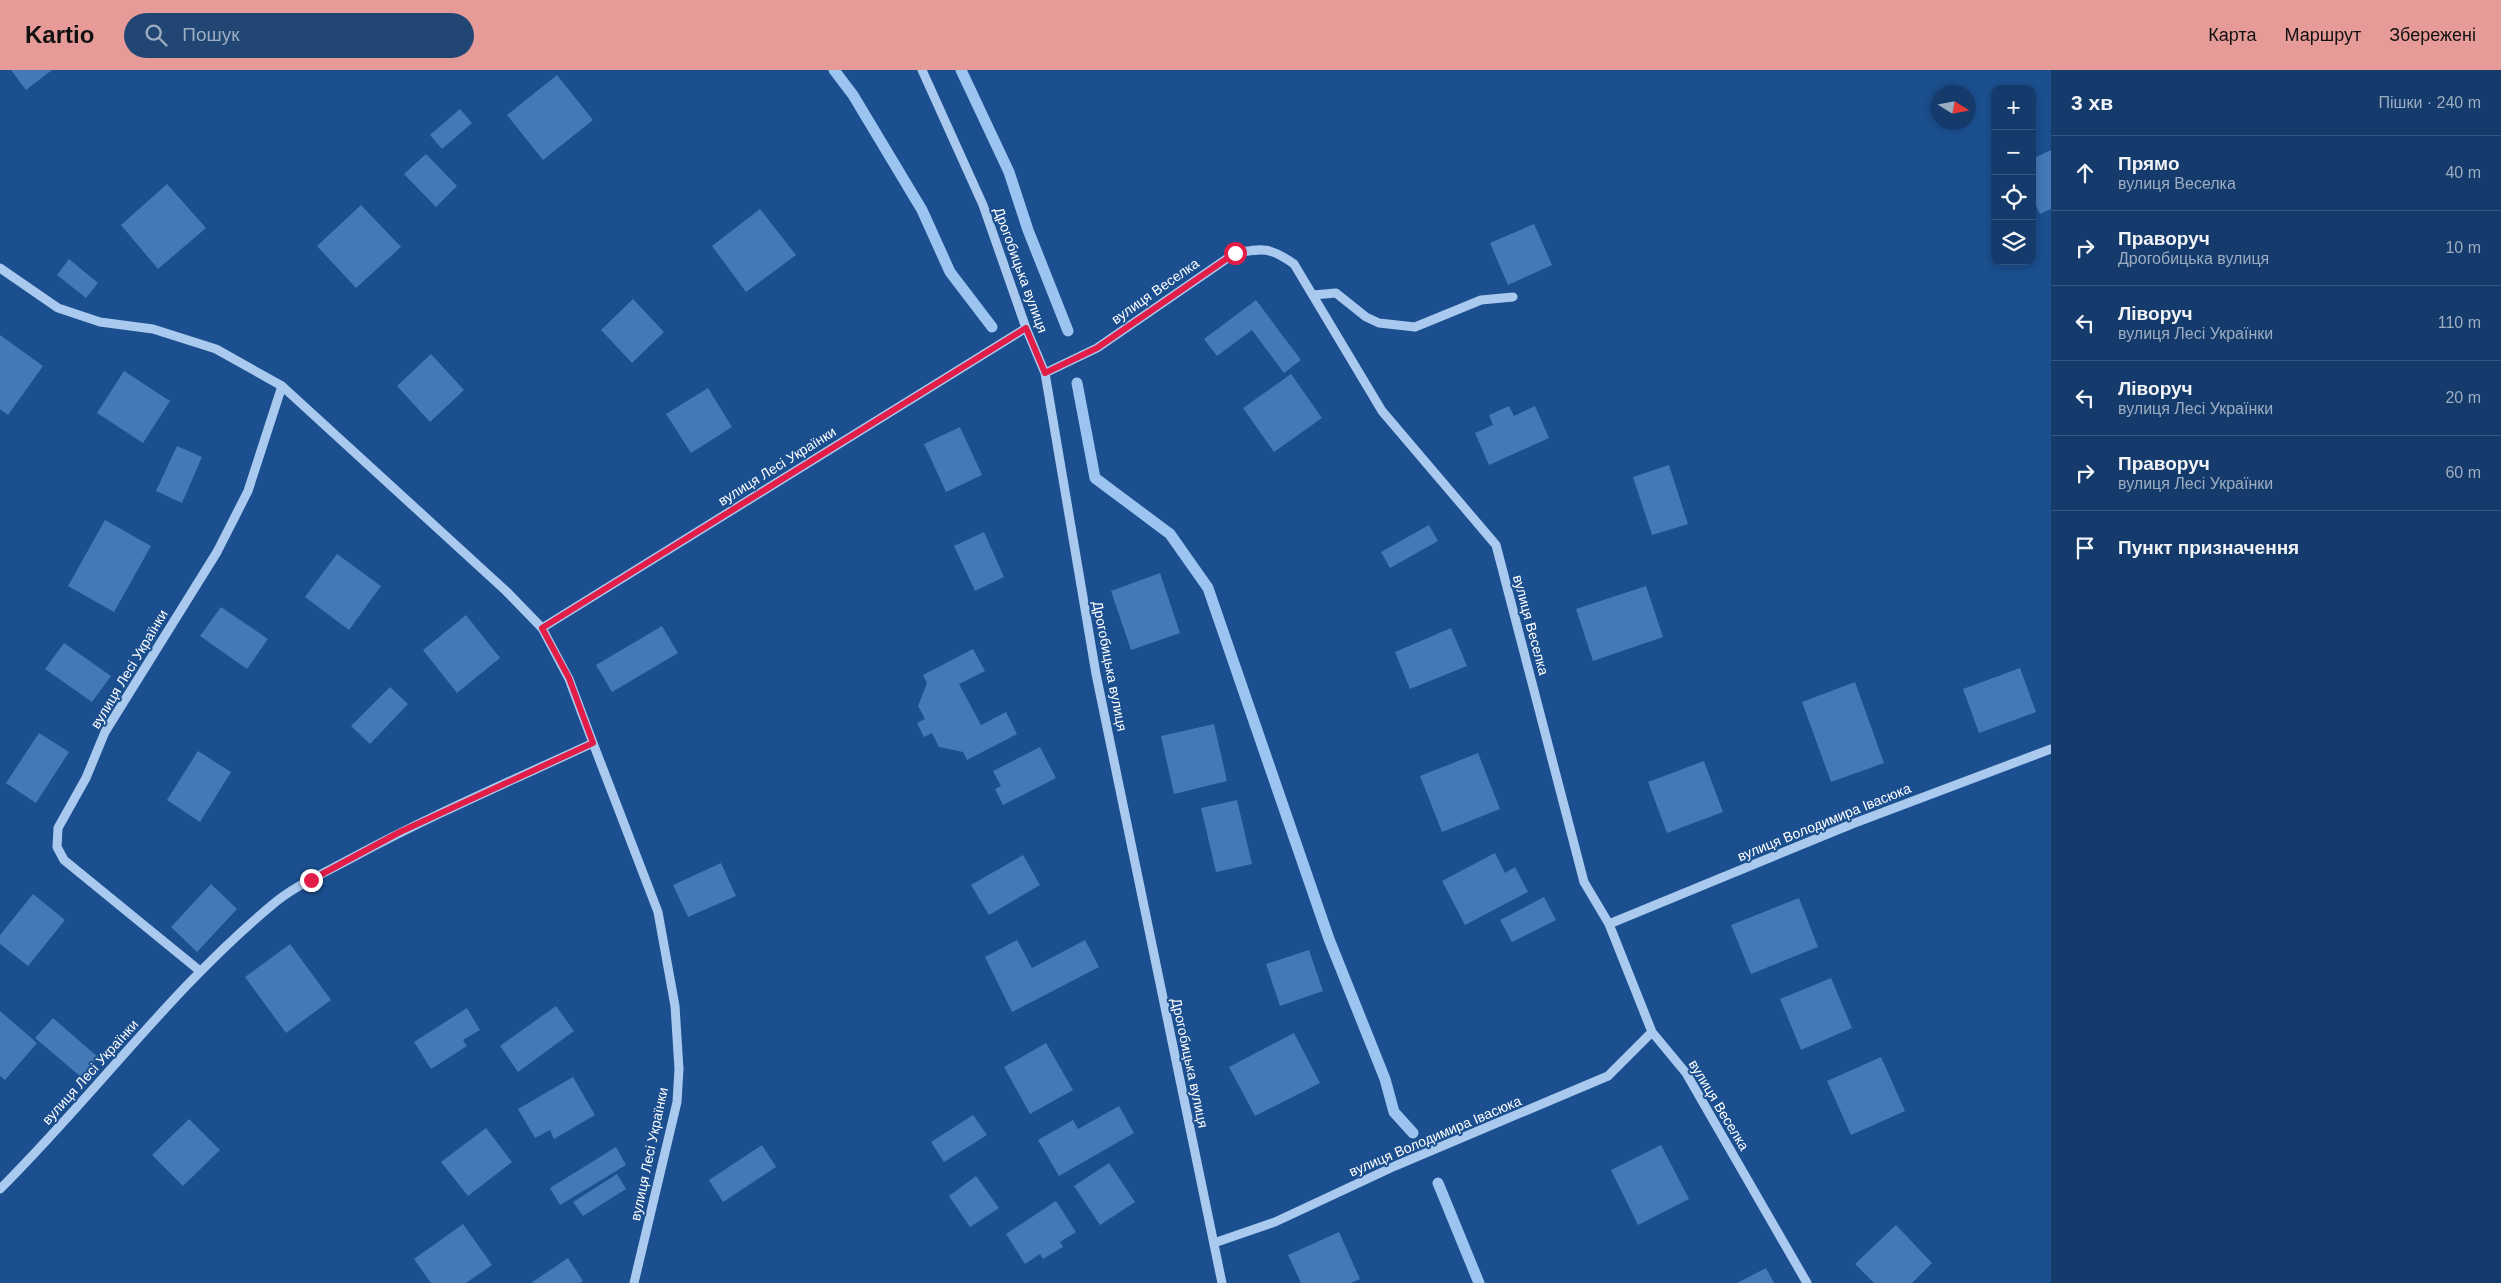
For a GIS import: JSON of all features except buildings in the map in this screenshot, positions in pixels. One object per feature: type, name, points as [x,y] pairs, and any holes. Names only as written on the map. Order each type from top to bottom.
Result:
[{"type":"street","name":"Дрогобицька вулиця","points":[[922,70],[983,205],[1026,328],[1045,373],[1096,674],[1222,1283]]},
{"type":"street","name":"вулиця Веселка","points":[[1045,373],[1097,348],[1235,253],[1258,249],[1277,252],[1294,264],[1382,411],[1496,545],[1584,882],[1609,924],[1652,1032],[1686,1073],[1807,1283]]},
{"type":"street","name":"вулиця Лесі Українки","points":[[0,268],[58,308],[100,322],[153,329],[216,349],[282,386],[506,591],[542,628],[569,678],[658,912],[675,1006],[679,1069],[676,1102],[634,1283]]},
{"type":"street","points":[[1313,294],[1336,293],[1366,317],[1379,323],[1415,327],[1480,300],[1513,297]]},
{"type":"street","name":"вулиця Лесі Українки","points":[[542,628],[1026,328]]},
{"type":"street","name":"вулиця Лесі Українки","points":[[200,971],[64,860],[57,847],[58,828],[86,778],[105,732],[217,552],[248,491],[282,386]]},
{"type":"street","name":"вулиця Лесі Українки","points":[[0,1189],[38,1152],[116,1062],[200,971],[273,904],[311,880],[400,832],[593,743]]},
{"type":"street","name":"вулиця Володимира Івасюка","points":[[1609,924],[1852,824],[2051,749]]},
{"type":"street","name":"вулиця Володимира Івасюка","points":[[1214,1243],[1274,1222],[1395,1166],[1608,1076],[1652,1032]]},
{"type":"waterway","points":[[834,70],[853,95],[922,210],[950,272],[992,327]]},
{"type":"waterway","points":[[961,70],[1009,172],[1028,230],[1068,331]]},
{"type":"waterway","points":[[1077,383],[1095,478],[1170,534],[1208,588],[1329,939],[1385,1079],[1394,1112],[1413,1133]]},
{"type":"waterway","points":[[1438,1183],[1479,1283]]},
{"type":"route","points":[[311,880],[400,832],[593,743],[569,678],[542,628],[1026,328],[1045,373],[1097,348],[1235,253]]}]
